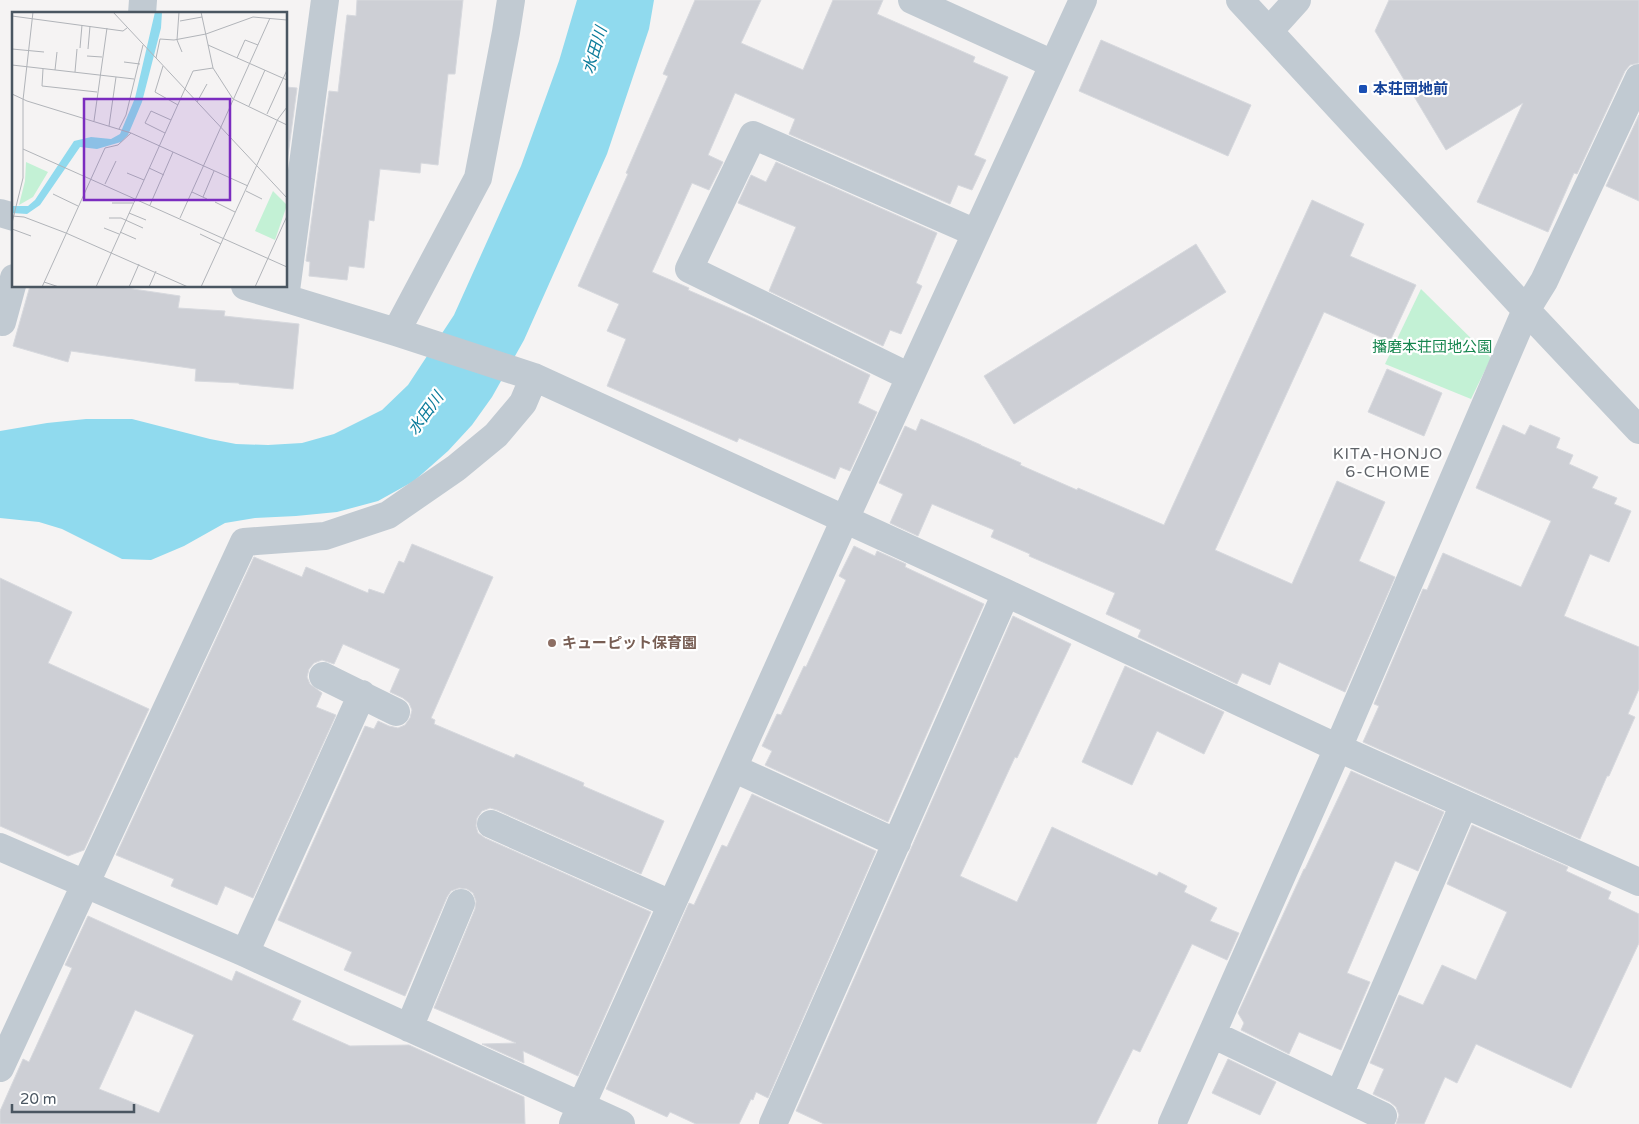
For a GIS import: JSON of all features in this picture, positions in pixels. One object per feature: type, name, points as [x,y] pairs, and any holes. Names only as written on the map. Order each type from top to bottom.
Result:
[{"type":"street","points":[[288,257],[295,160],[325,0]]},
{"type":"street","points":[[396,332],[478,178],[511,0]]},
{"type":"street","points":[[912,0],[1053,64]]},
{"type":"street","points":[[577,1115],[845,519],[1083,0]]},
{"type":"street","points":[[1240,0],[1639,430]]},
{"type":"street","points":[[1269,32],[1297,0]]},
{"type":"street","points":[[1172,1124],[1338,748],[1526,310],[1544,281],[1639,78]]},
{"type":"street","points":[[910,377],[689,269],[753,135],[976,233]]},
{"type":"street","points":[[2,322],[12,285]]},
{"type":"street","points":[[252,288],[534,377],[1006,593],[1338,748],[1639,882]]},
{"type":"street","points":[[285,298],[286,288]]},
{"type":"street","points":[[0,1068],[244,542],[325,536],[388,515],[456,468],[496,435],[523,403],[534,377]]},
{"type":"street","points":[[773,1124],[1006,593]]},
{"type":"street","points":[[323,676],[396,712]]},
{"type":"street","points":[[245,953],[362,694]]},
{"type":"street","points":[[733,768],[897,843]]},
{"type":"street","points":[[1339,1095],[1464,804]]},
{"type":"street","points":[[491,824],[671,904]]},
{"type":"street","points":[[0,847],[245,953],[410,1028],[577,1115],[621,1124]]},
{"type":"street","points":[[410,1028],[461,903]]},
{"type":"street","points":[[1212,1034],[1382,1116]]},
{"type":"green space","name":"播磨本荘団地公園","points":[[1421,289],[1491,358],[1471,399],[1385,364]]},
{"type":"water","name":"水田川","points":[[577,0],[654,0],[649,29],[607,154],[524,340],[492,397],[472,425],[448,451],[414,481],[378,501],[337,512],[255,518],[225,523],[184,546],[151,560],[122,559],[62,529],[39,522],[0,518],[0,431],[86,419],[132,419],[236,444],[268,445],[302,443],[334,434],[382,410],[408,385],[454,315],[521,166],[559,61]]},
{"type":"building","points":[[357,0],[463,0],[455,74],[448,74],[438,165],[421,163],[420,173],[380,169],[374,221],[369,220],[364,268],[349,266],[347,280],[309,276],[310,262],[306,261],[329,91],[338,92],[347,15],[356,16]]},
{"type":"building","points":[[695,0],[761,0],[741,43],[803,70],[833,0],[883,0],[877,14],[975,57],[973,62],[1008,77],[974,155],[986,160],[972,190],[958,185],[950,204],[789,134],[795,119],[735,93],[708,155],[723,162],[709,190],[692,183],[652,272],[755,319],[870,375],[858,403],[877,412],[850,471],[840,467],[835,479],[739,438],[737,442],[607,386],[626,339],[607,331],[619,304],[578,286],[628,174],[626,173],[668,76],[663,74]]},
{"type":"building","points":[[1389,0],[1639,0],[1639,63],[1630,65],[1625,71],[1577,174],[1574,173],[1548,232],[1477,202],[1523,103],[1446,150],[1375,31]]},
{"type":"building","points":[[1101,40],[1251,105],[1228,156],[1079,91]]},
{"type":"building","points":[[288,87],[297,88],[288,156]]},
{"type":"building","points":[[1639,115],[1639,201],[1606,186]]},
{"type":"building","points":[[776,162],[937,233],[916,283],[922,286],[901,334],[890,330],[883,346],[769,291],[796,227],[738,203],[751,175],[766,182]]},
{"type":"building","points":[[1312,200],[1364,224],[1350,256],[1416,285],[1390,341],[1324,312],[1215,550],[1292,584],[1337,481],[1385,502],[1359,561],[1395,577],[1345,692],[1279,662],[1270,685],[1242,673],[1237,684],[1138,637],[1141,630],[1106,614],[1115,593],[1029,556],[1030,554],[991,537],[994,530],[932,504],[918,536],[890,523],[903,494],[879,483],[905,426],[916,431],[921,419],[1077,490],[1078,488],[1164,525]]},
{"type":"building","points":[[1196,244],[1226,292],[1014,424],[984,376]]},
{"type":"building","points":[[29,288],[126,288],[180,296],[178,308],[225,311],[224,316],[299,324],[293,389],[239,383],[195,381],[196,369],[71,351],[68,362],[13,346]]},
{"type":"building","points":[[1387,369],[1442,393],[1424,436],[1368,412]]},
{"type":"building","points":[[1503,425],[1525,435],[1530,425],[1560,438],[1556,448],[1573,455],[1569,464],[1598,477],[1592,488],[1617,498],[1614,504],[1631,511],[1609,562],[1590,554],[1564,616],[1639,647],[1639,689],[1628,714],[1635,717],[1580,839],[1363,742],[1379,706],[1374,704],[1423,589],[1427,590],[1443,553],[1521,587],[1551,521],[1476,488]]},
{"type":"building","points":[[412,544],[493,577],[431,718],[435,720],[434,724],[514,758],[516,754],[584,783],[583,786],[664,821],[641,874],[497,810],[490,808],[482,811],[477,818],[476,826],[478,833],[485,838],[651,912],[578,1076],[523,1051],[524,1063],[482,1044],[516,1043],[434,1008],[475,909],[476,901],[473,893],[467,889],[459,888],[451,891],[447,897],[405,996],[344,970],[352,952],[278,920],[365,726],[374,729],[378,721],[398,728],[405,725],[410,718],[412,710],[409,703],[390,692],[400,669],[343,644],[334,664],[322,660],[314,663],[309,669],[307,677],[310,684],[322,693],[316,707],[336,715],[253,898],[225,886],[217,905],[171,886],[174,879],[116,855],[254,557],[302,577],[306,567],[368,593],[369,589],[384,594],[399,561],[404,563]]},
{"type":"building","points":[[854,546],[875,556],[877,551],[906,564],[905,567],[984,604],[888,822],[765,765],[772,751],[762,746],[777,714],[781,715],[804,666],[806,667],[846,580],[839,576]]},
{"type":"building","points":[[0,578],[72,612],[48,663],[149,709],[84,850],[68,856],[0,826]]},
{"type":"building","points":[[1013,616],[1071,644],[1017,758],[1015,757],[960,876],[1017,902],[1052,827],[1157,876],[1159,872],[1187,886],[1184,892],[1217,908],[1210,921],[1239,933],[1227,960],[1192,944],[1140,1052],[1133,1049],[1096,1124],[824,1124],[796,1111]]},
{"type":"building","points":[[1125,666],[1224,712],[1204,754],[1157,731],[1132,785],[1082,762]]},
{"type":"building","points":[[1351,771],[1444,812],[1418,871],[1395,861],[1347,973],[1370,982],[1341,1050],[1299,1032],[1289,1054],[1241,1030],[1244,1023],[1238,1013]]},
{"type":"building","points":[[752,794],[876,851],[768,1098],[756,1092],[739,1124],[696,1124],[670,1112],[667,1117],[606,1089],[689,903],[694,905],[722,845],[727,847]]},
{"type":"building","points":[[1472,825],[1568,867],[1566,871],[1611,892],[1608,899],[1639,914],[1639,943],[1571,1088],[1476,1044],[1457,1083],[1445,1077],[1424,1124],[1396,1124],[1399,1115],[1396,1107],[1373,1094],[1384,1069],[1370,1063],[1399,995],[1423,1005],[1442,965],[1476,980],[1507,912],[1447,884]]},
{"type":"building","points":[[88,916],[232,981],[236,971],[301,1001],[292,1020],[350,1046],[409,1045],[524,1097],[525,1124],[0,1124],[0,1111],[23,1059],[29,1062],[72,968],[65,965]],"holes":[[[135,1010],[194,1035],[159,1113],[99,1089]]]},
{"type":"building","points":[[1228,1059],[1276,1082],[1260,1115],[1212,1093]]},
{"type":"place","name":"本荘団地前","points":[[1363,89]]},
{"type":"place","name":"キューピット保育園","points":[[552,643]]},
{"type":"district","name":"KITA-HONJO 6-CHOME","points":[[1388,462]]}]
